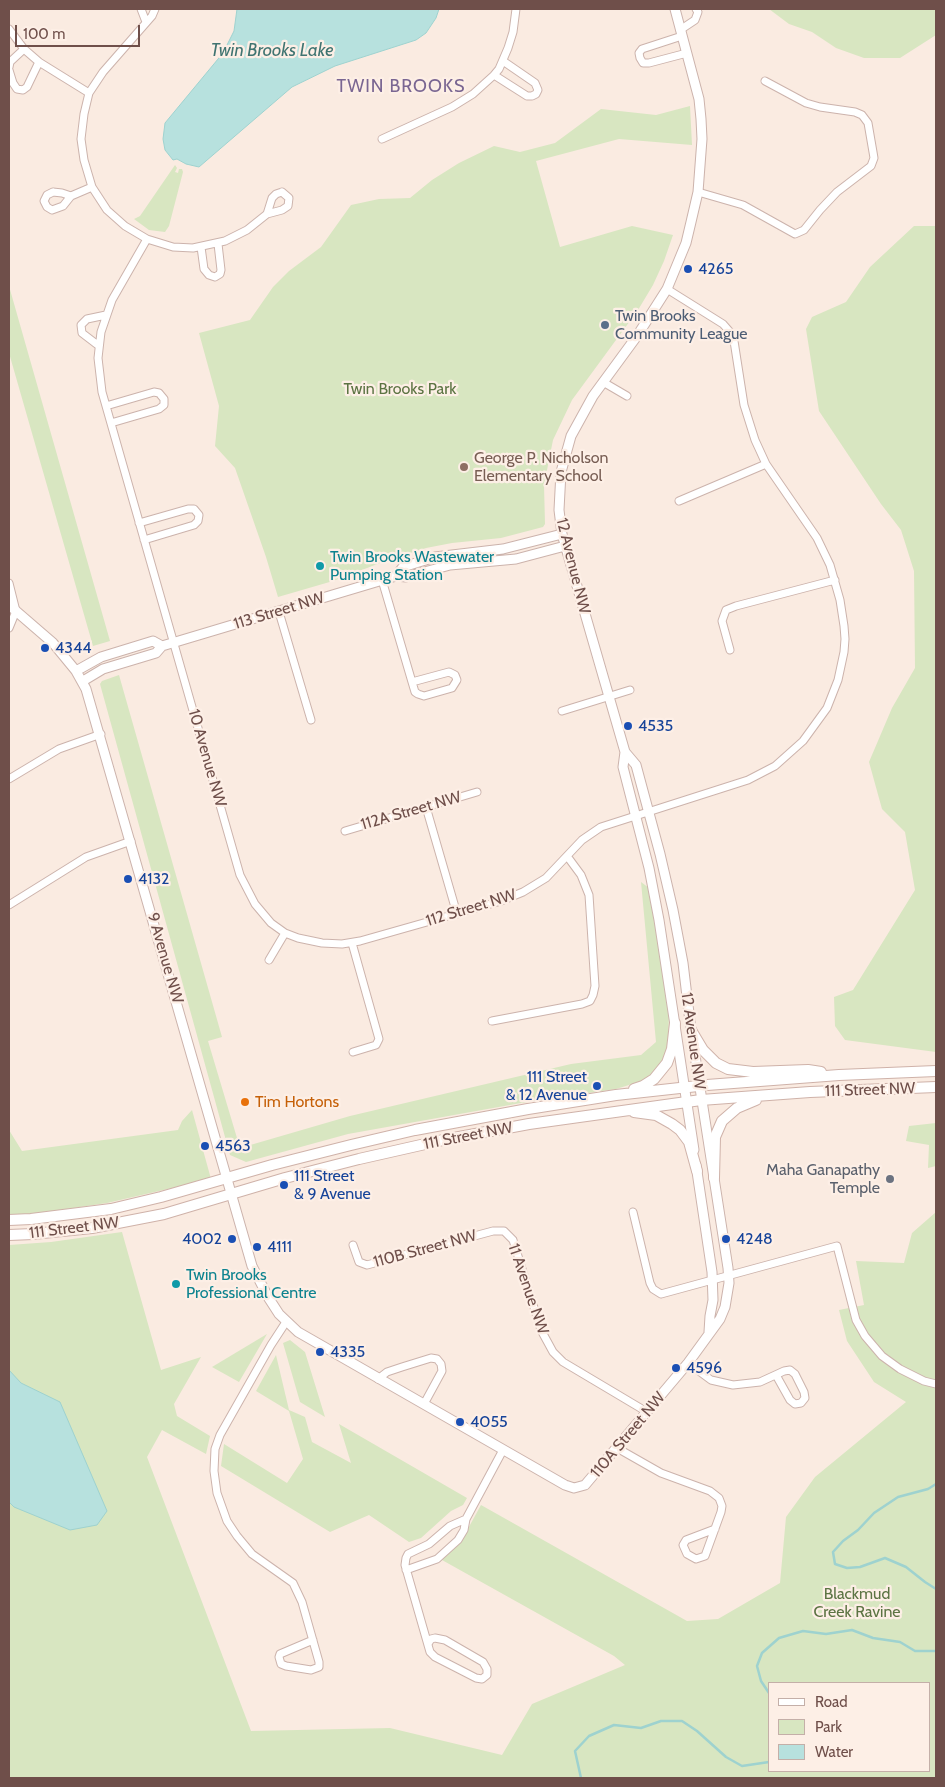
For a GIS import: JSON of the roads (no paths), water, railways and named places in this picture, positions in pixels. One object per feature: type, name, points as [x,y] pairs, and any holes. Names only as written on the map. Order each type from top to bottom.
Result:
[{"type":"main road","points":[[616,1095],[643,1086],[663,1070],[672,1049],[675,1023]]},
{"type":"main road","points":[[691,1030],[703,1050],[716,1063],[728,1069],[753,1072],[808,1070],[839,1075]]},
{"type":"main road","name":"111 Street NW","points":[[9,1220],[111,1209],[161,1198],[272,1165],[415,1130],[616,1095],[699,1085],[839,1075],[936,1071]]},
{"type":"main road","name":"111 Street NW","points":[[9,1235],[62,1232],[111,1225],[164,1214],[358,1159],[529,1124],[701,1100],[810,1092],[936,1087]]},
{"type":"main road","points":[[714,1178],[715,1137],[722,1121],[743,1104],[772,1095]]},
{"type":"main road","points":[[620,1110],[656,1115],[680,1130],[689,1142],[697,1171]]},
{"type":"street","points":[[141,9],[146,22]]},
{"type":"street","points":[[155,9],[154,14],[103,72],[89,94],[81,139],[84,160],[92,187],[107,210],[118,221],[147,240],[173,247],[200,247],[218,244],[247,230],[268,214]]},
{"type":"street","points":[[382,139],[452,107],[473,94],[494,75],[503,61],[513,32],[516,9]]},
{"type":"street","name":"12 Avenue NW","points":[[675,9],[699,98],[702,139],[698,192],[686,243],[667,289],[637,336],[603,382],[575,427],[564,459],[559,496],[562,534],[625,752],[623,767],[649,868],[660,920],[697,1171],[721,1279],[727,1297],[723,1314],[688,1363]]},
{"type":"street","points":[[687,53],[649,64],[642,62],[640,58],[640,50],[644,47],[681,33],[695,20],[698,12],[696,9]]},
{"type":"street","points":[[9,28],[24,49],[39,62],[89,94]]},
{"type":"street","points":[[24,49],[10,62],[9,68],[13,83],[17,89],[23,90],[27,87],[39,62]]},
{"type":"street","points":[[494,75],[527,96],[536,94],[538,90],[535,83],[503,61]]},
{"type":"street","points":[[698,192],[743,205],[790,232],[799,233],[808,227],[820,210],[837,192],[871,166],[874,158],[868,123],[862,115],[806,103],[765,81]]},
{"type":"street","points":[[71,196],[92,187]]},
{"type":"street","name":"10 Avenue NW","points":[[147,240],[112,300],[106,315],[99,346],[100,381],[240,875],[255,904],[271,923],[285,933]]},
{"type":"street","points":[[200,247],[206,272],[209,276],[215,277],[220,274],[221,270],[218,244]]},
{"type":"street","name":"112 Street NW","points":[[285,933],[322,943],[352,943],[457,914],[523,892],[546,878],[582,840],[595,830],[611,823],[754,777],[784,758],[812,731],[827,708],[838,680],[844,652],[844,626],[835,580],[817,538],[766,464],[755,440],[747,418],[734,341],[730,332],[722,324],[667,289]]},
{"type":"street","points":[[99,346],[82,333],[81,325],[87,319],[106,315]]},
{"type":"street","points":[[603,382],[627,396]]},
{"type":"street","points":[[106,406],[154,392],[162,394],[164,399],[164,405],[160,408],[111,423]]},
{"type":"street","points":[[679,501],[766,464]]},
{"type":"street","points":[[139,523],[188,508],[194,509],[199,515],[198,521],[194,525],[144,540]]},
{"type":"street","name":"113 Street NW","points":[[396,576],[403,567],[435,556],[504,549],[562,534]]},
{"type":"street","name":"113 Street NW","points":[[83,681],[103,670],[156,653],[162,646],[396,576],[406,576],[450,565],[516,558],[566,546]]},
{"type":"street","points":[[382,580],[412,682],[415,692],[424,696],[452,688],[457,680],[455,675],[449,672],[412,682]]},
{"type":"street","points":[[730,650],[722,621],[726,610],[835,580]]},
{"type":"street","points":[[9,583],[13,608],[9,628]]},
{"type":"street","name":"9 Avenue NW","points":[[13,608],[53,643],[76,671],[83,681],[93,707],[255,1274],[268,1297],[286,1322]]},
{"type":"street","points":[[279,612],[311,720]]},
{"type":"street","name":"113 Street NW","points":[[76,671],[101,657],[153,641],[162,646]]},
{"type":"street","points":[[562,711],[630,690]]},
{"type":"street","points":[[9,779],[59,749],[100,734]]},
{"type":"street","name":"12 Avenue NW","points":[[625,752],[636,765],[649,812],[673,910],[683,963],[701,1100],[714,1178],[721,1279],[713,1300],[709,1332]]},
{"type":"street","name":"112A Street NW","points":[[345,831],[477,792]]},
{"type":"street","points":[[426,807],[457,914]]},
{"type":"street","points":[[9,905],[86,857],[131,841]]},
{"type":"street","points":[[492,1021],[582,1004],[592,998],[595,986],[589,895],[584,881],[568,856]]},
{"type":"street","points":[[269,960],[285,933]]},
{"type":"street","points":[[352,943],[379,1039],[376,1045],[354,1052]]},
{"type":"street","points":[[633,1212],[650,1283],[658,1293],[664,1294],[837,1246],[856,1320],[865,1336],[882,1356],[900,1369],[924,1381],[936,1384]]},
{"type":"street","name":"110B Street NW","points":[[353,1245],[358,1260],[362,1264],[367,1265],[493,1231],[500,1230],[508,1234]]},
{"type":"street","name":"11 Avenue NW","points":[[508,1234],[514,1244],[541,1330],[553,1352],[563,1362],[647,1412]]},
{"type":"street","points":[[286,1322],[222,1430],[215,1449],[214,1471],[217,1494],[230,1526],[252,1554],[284,1576],[296,1588],[302,1602],[313,1640],[320,1665],[318,1669],[311,1670],[281,1664],[280,1654],[313,1640]]},
{"type":"street","name":"110A Street NW","points":[[286,1322],[298,1332],[378,1379],[565,1486],[574,1488],[589,1482],[688,1363]]},
{"type":"street","points":[[378,1379],[387,1372],[431,1358],[437,1359],[442,1369],[424,1404]]},
{"type":"street","points":[[688,1363],[711,1380],[734,1385],[755,1384],[776,1375],[788,1370],[795,1374],[805,1395],[801,1403],[795,1404],[790,1400],[776,1375]]},
{"type":"street","points":[[617,1448],[661,1474],[710,1491],[717,1495],[721,1501],[722,1508],[715,1529],[704,1557],[696,1559],[685,1552],[683,1545],[686,1540],[715,1529]]},
{"type":"street","points":[[406,1570],[441,1556],[458,1540],[464,1530],[466,1519],[504,1450]]},
{"type":"street","points":[[428,1644],[430,1640],[435,1638],[445,1640],[483,1662],[487,1668],[486,1674],[482,1679],[473,1677],[430,1652],[406,1570],[405,1561],[408,1554],[429,1544],[450,1526],[466,1519]]},
{"type":"water","name":"Twin Brooks Lake","points":[[237,9],[439,9],[436,18],[426,33],[416,40],[335,66],[292,87],[199,167],[186,164],[177,159],[173,160],[165,150],[163,139],[165,123],[223,53],[234,31]]},
{"type":"water","points":[[9,1370],[21,1383],[60,1402],[107,1511],[97,1525],[70,1530],[14,1507],[9,1502]]},
{"type":"waterway","points":[[936,1484],[928,1489],[898,1497],[874,1513],[833,1552],[835,1564],[847,1568],[860,1567],[885,1558],[906,1567],[936,1589]]},
{"type":"waterway","points":[[768,1692],[761,1681],[757,1666],[762,1653],[779,1638],[803,1631],[826,1634],[852,1630],[873,1638],[900,1642],[915,1651],[936,1651]]},
{"type":"waterway","points":[[581,1778],[575,1751],[589,1736],[614,1725],[641,1728],[661,1721],[682,1721],[697,1731],[726,1757],[742,1766],[768,1762]]},
{"type":"place","name":"4265","points":[[688,269]]},
{"type":"place","name":"Twin Brooks Community League","points":[[605,325]]},
{"type":"place","name":"George P. Nicholson Elementary School","points":[[464,467]]},
{"type":"place","name":"Twin Brooks Wastewater Pumping Station","points":[[320,566]]},
{"type":"place","name":"4344","points":[[45,648]]},
{"type":"place","name":"4535","points":[[628,726]]},
{"type":"place","name":"4132","points":[[128,879]]},
{"type":"place","name":"111 Street & 12 Avenue","points":[[597,1086]]},
{"type":"place","name":"Tim Hortons","points":[[245,1102]]},
{"type":"place","name":"4563","points":[[205,1146]]},
{"type":"place","name":"Maha Ganapathy Temple","points":[[890,1179]]},
{"type":"place","name":"111 Street & 9 Avenue","points":[[284,1185]]},
{"type":"place","name":"4002","points":[[232,1239]]},
{"type":"place","name":"4248","points":[[726,1239]]},
{"type":"place","name":"4111","points":[[257,1247]]},
{"type":"place","name":"Twin Brooks Professional Centre","points":[[176,1284]]},
{"type":"place","name":"4335","points":[[320,1352]]},
{"type":"place","name":"4596","points":[[676,1368]]},
{"type":"place","name":"4055","points":[[460,1422]]},
{"type":"district","name":"TWIN BROOKS","points":[[401,87]]},
{"type":"park label","name":"Twin Brooks Park","points":[[400,389]]},
{"type":"park label","name":"Blackmud Creek Ravine","points":[[857,1603]]}]
